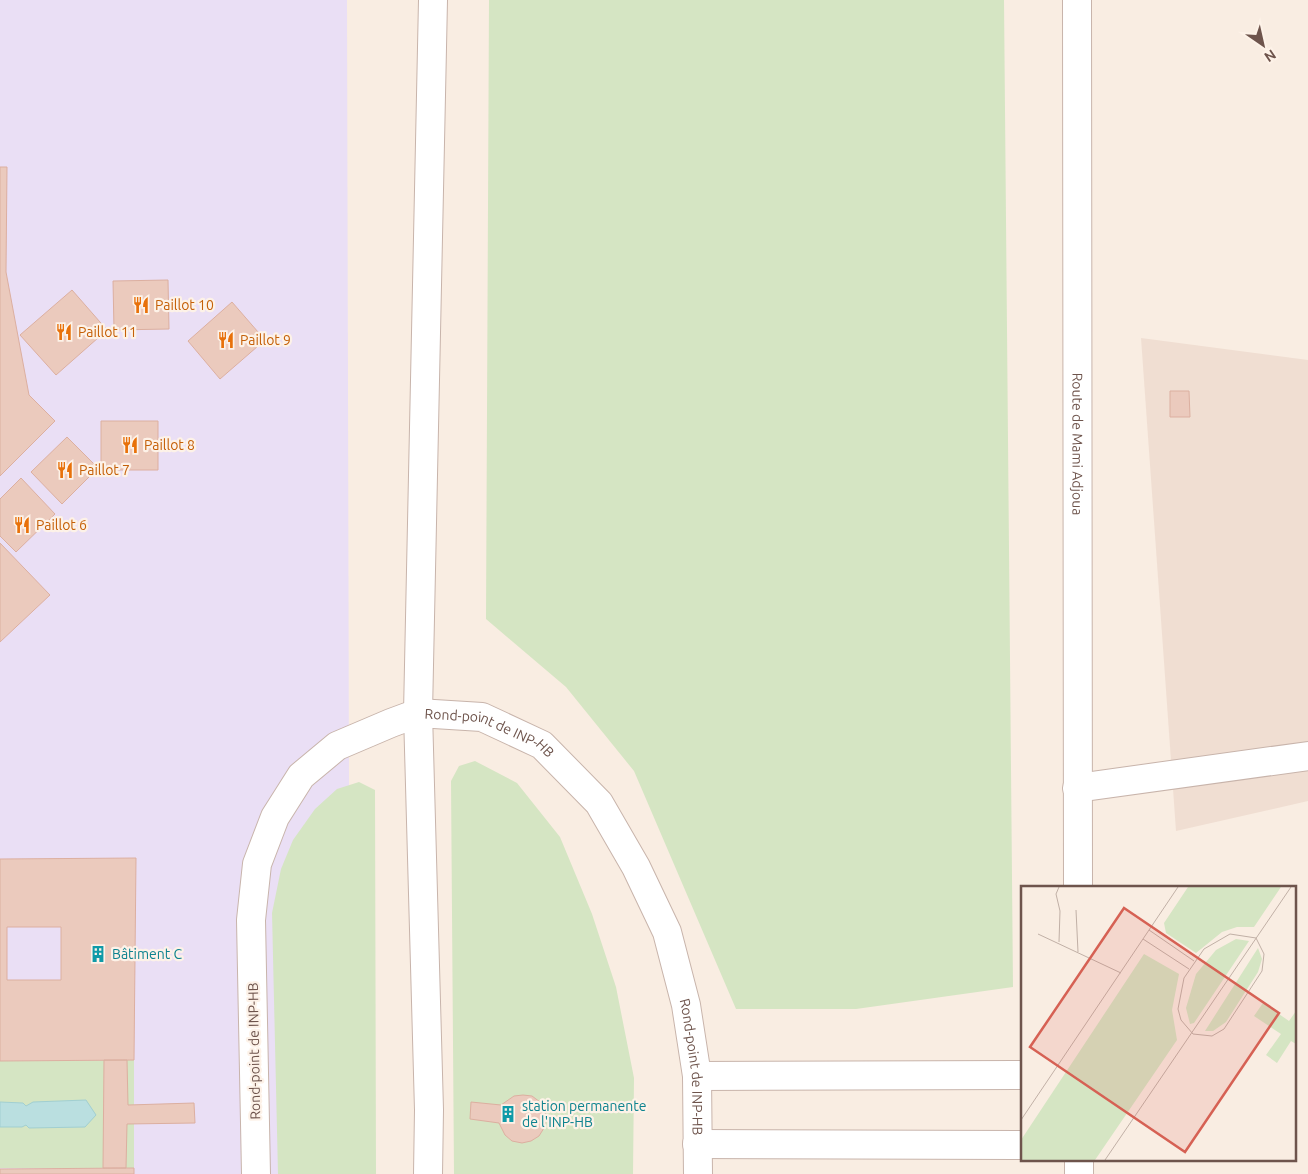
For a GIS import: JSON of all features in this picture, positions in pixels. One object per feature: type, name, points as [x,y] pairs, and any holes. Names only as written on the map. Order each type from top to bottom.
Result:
[{"type":"street","points":[[428,1174],[429,1110],[418,713],[433,0]]},
{"type":"street","name":"Route de Mami Adjoua","points":[[1078,0],[1078,886]]},
{"type":"street","name":"Rond-point de INP-HB","points":[[256,1174],[252,920],[258,864],[275,817],[300,776],[337,746],[418,713],[482,717],[542,745],[599,803],[636,867],[667,932],[686,1005],[697,1076],[698,1174]]},
{"type":"street","points":[[1077,788],[1308,756]]},
{"type":"street","points":[[697,1076],[1021,1075]]},
{"type":"street","points":[[697,1144],[1021,1145]]},
{"type":"shaded area","points":[[0,0],[347,0],[350,1174],[0,1174]]},
{"type":"shaded area","points":[[1141,338],[1308,360],[1308,801],[1176,831]]},
{"type":"green space","points":[[489,0],[1004,0],[1013,987],[856,1009],[736,1009],[634,771],[566,687],[486,619]]},
{"type":"green space","points":[[475,761],[517,783],[560,837],[592,914],[616,987],[634,1078],[633,1174],[454,1174],[451,781],[459,766]]},
{"type":"green space","points":[[359,782],[375,790],[376,1174],[278,1174],[272,913],[281,869],[293,840],[315,809],[337,789]]},
{"type":"green space","points":[[134,1060],[134,1168],[0,1168],[0,1061]]},
{"type":"water","points":[[86,1100],[96,1115],[85,1127],[29,1128],[26,1125],[22,1127],[0,1127],[0,1102],[23,1103],[26,1106],[33,1102]]},
{"type":"building","points":[[0,167],[7,167],[6,272],[29,395],[55,421],[0,476]]},
{"type":"building","name":"Paillot 10","points":[[168,280],[169,329],[114,330],[113,281]]},
{"type":"building","name":"Paillot 11","points":[[72,290],[107,330],[56,375],[20,335]]},
{"type":"building","name":"Paillot 9","points":[[232,302],[265,340],[220,379],[188,341]]},
{"type":"building","points":[[1170,391],[1189,391],[1190,417],[1170,417]]},
{"type":"building","name":"Paillot 8","points":[[101,421],[158,421],[158,470],[101,470]]},
{"type":"building","name":"Paillot 7","points":[[67,437],[98,468],[62,504],[31,472]]},
{"type":"building","name":"Paillot 6","points":[[21,478],[55,514],[16,552],[0,536],[0,499]]},
{"type":"building","points":[[0,543],[50,595],[0,642]]},
{"type":"building","name":"Bâtiment C","points":[[136,858],[134,1060],[0,1061],[0,859]],"holes":[[[7,927],[61,927],[61,980],[7,980]]]},
{"type":"building","points":[[104,1060],[127,1060],[128,1105],[194,1103],[195,1123],[127,1124],[126,1168],[103,1168]]},
{"type":"building","name":"station permanente de l'INP-HB","points":[[514,1096],[532,1096],[540,1102],[545,1110],[544,1128],[539,1136],[531,1141],[522,1143],[512,1141],[505,1135],[499,1123],[470,1119],[471,1102],[501,1105]]},
{"type":"building","points":[[134,1168],[134,1174],[0,1174],[0,1169]]},
{"type":"place","name":"Paillot 10","points":[[141,305]]},
{"type":"place","name":"Paillot 11","points":[[64,332]]},
{"type":"place","name":"Paillot 9","points":[[226,340]]},
{"type":"place","name":"Paillot 8","points":[[130,445]]},
{"type":"place","name":"Paillot 7","points":[[65,470]]},
{"type":"place","name":"Paillot 6","points":[[22,525]]},
{"type":"place","name":"Bâtiment C","points":[[98,954]]},
{"type":"place","name":"station permanente de l'INP-HB","points":[[508,1114]]}]
